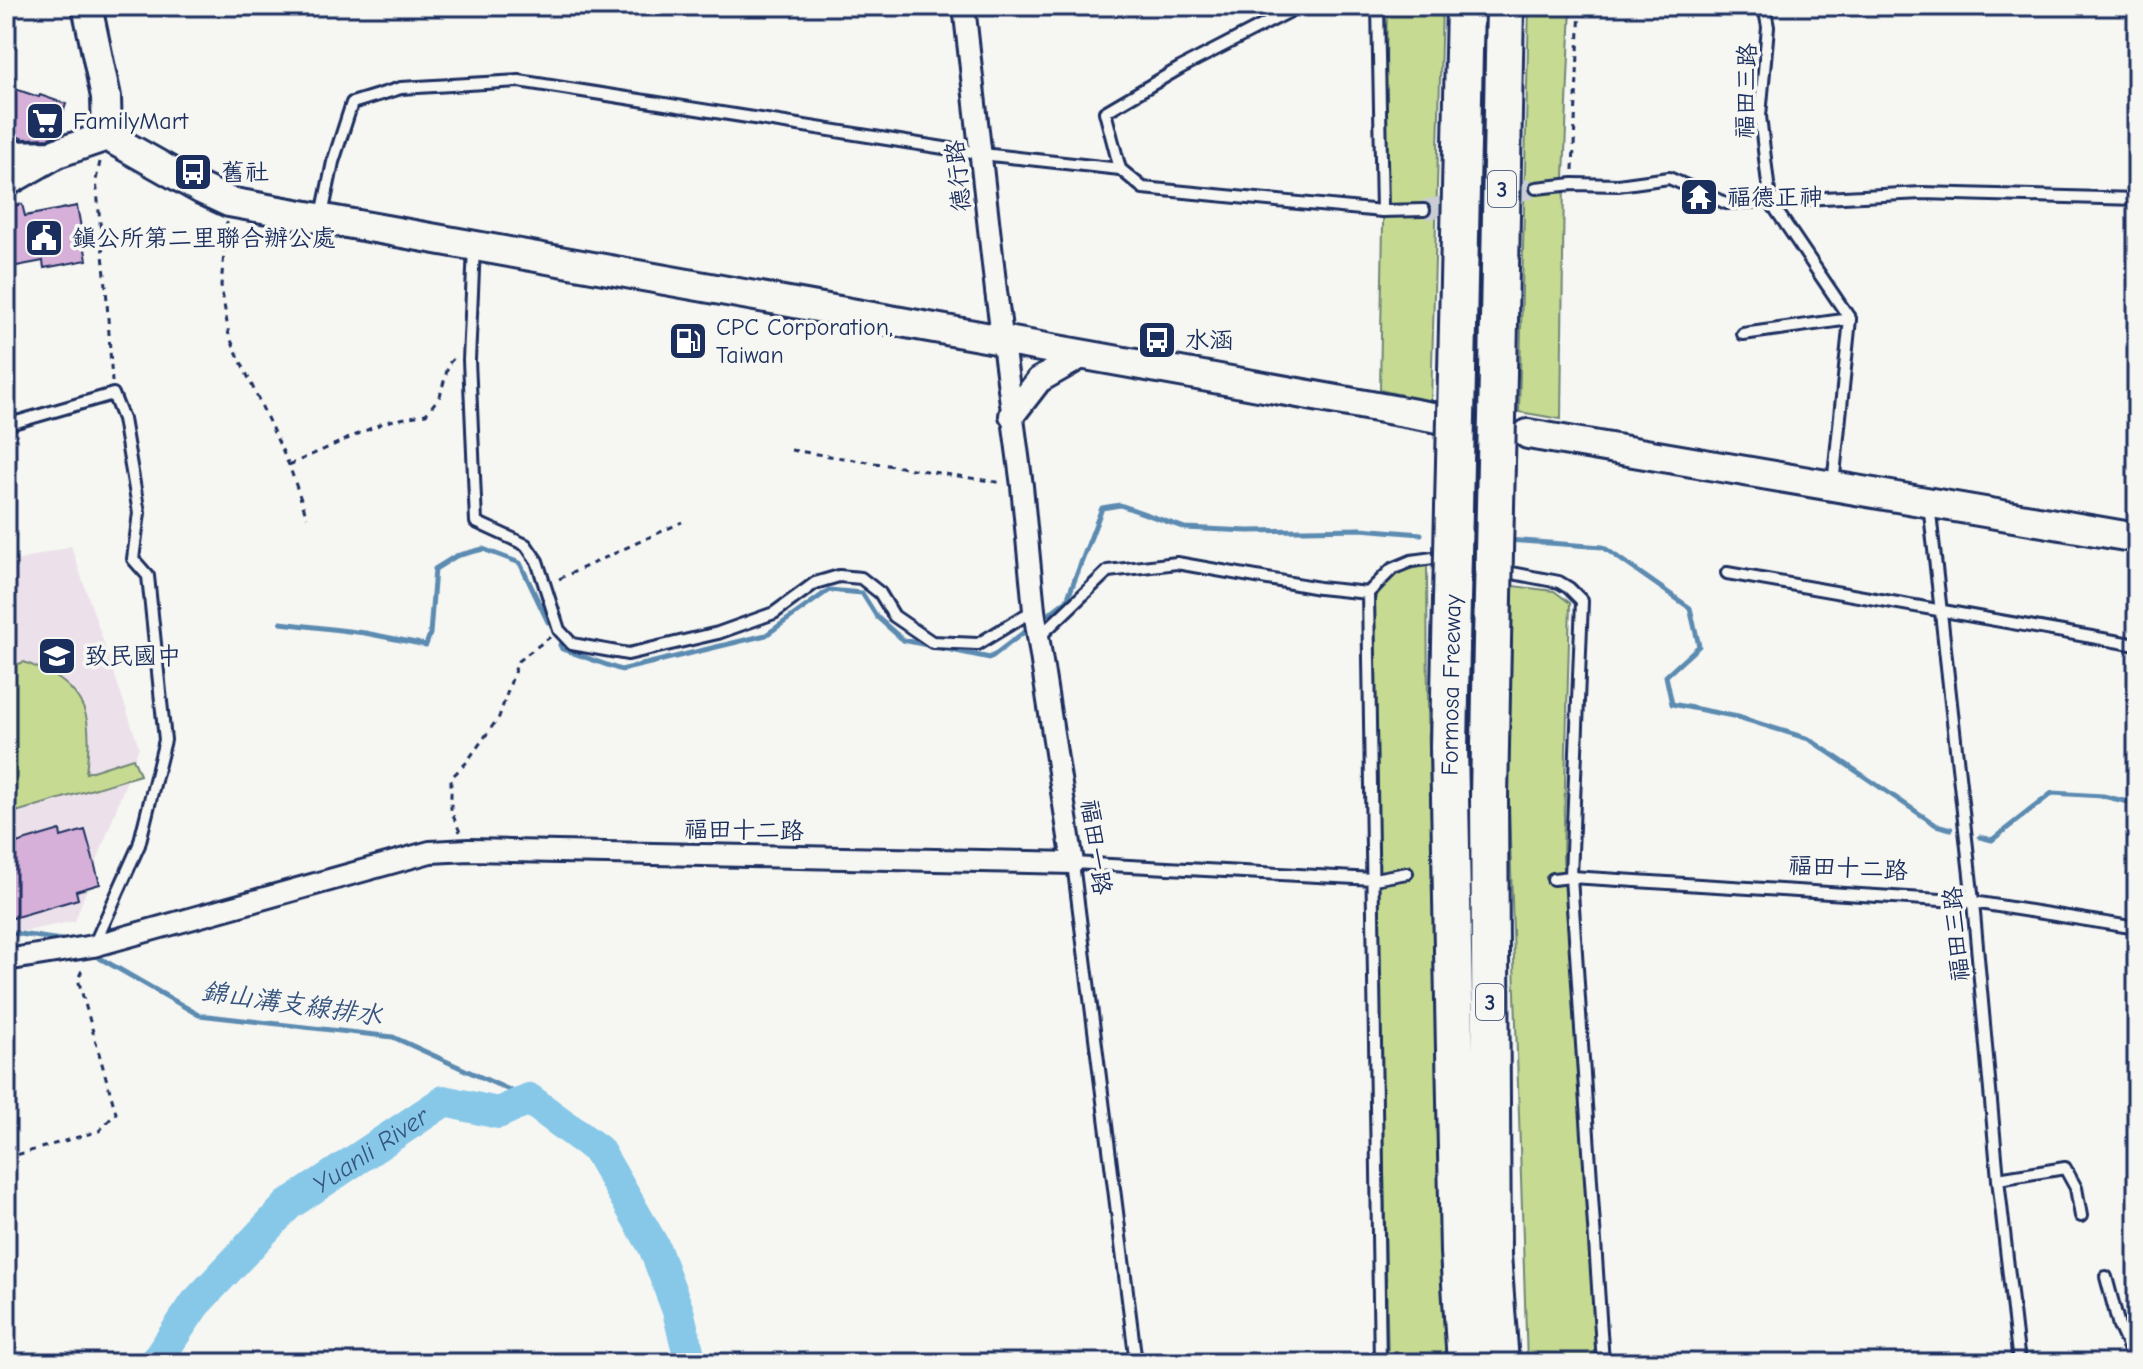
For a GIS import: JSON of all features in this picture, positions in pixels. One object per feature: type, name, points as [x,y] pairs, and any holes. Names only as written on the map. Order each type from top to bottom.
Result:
[{"type":"highway","name":"Formosa Freeway","points":[[1465,6],[1449,747],[1459,1252],[1466,1363]]},
{"type":"highway","name":"Formosa Freeway","points":[[1500,1363],[1492,1255],[1489,798],[1505,6]]},
{"type":"main road","points":[[87,6],[106,97],[107,136]]},
{"type":"main road","points":[[6,182],[57,153],[107,136],[229,202],[1083,355],[1438,426]]},
{"type":"main road","points":[[1528,434],[2137,538]]},
{"type":"street","name":"德行路","points":[[964,6],[1002,340]]},
{"type":"street","points":[[6,154],[57,153]]},
{"type":"street","name":"福田一路","points":[[1002,340],[1022,486],[1034,610],[1073,863]]},
{"type":"street","points":[[1012,415],[1039,380],[1083,355]]},
{"type":"street","name":"福田十二路","points":[[6,960],[85,951],[430,852],[469,850],[1073,863]]},
{"type":"lane","points":[[1120,169],[1105,112],[1180,68],[1300,6]]},
{"type":"lane","points":[[1378,6],[1382,211]]},
{"type":"lane","name":"福田三路","points":[[1764,6],[1768,27],[1760,116],[1770,201],[1850,319]]},
{"type":"lane","points":[[321,219],[333,162],[352,103],[401,88],[519,81],[982,154],[1120,169],[1143,188],[1382,211],[1424,210]]},
{"type":"lane","points":[[1536,188],[1573,184],[1618,185],[1669,178],[1726,203],[1922,193],[2137,199]]},
{"type":"lane","points":[[474,245],[470,344],[476,522],[526,545],[537,561],[559,630],[572,644],[628,654],[718,633],[774,613],[815,583],[839,576],[861,578],[880,593],[894,616],[932,642],[978,644],[1034,610]]},
{"type":"lane","points":[[1743,334],[1850,319],[1833,487]]},
{"type":"lane","points":[[6,425],[113,394],[123,419],[139,513],[133,559],[148,576],[165,740],[139,845],[85,951]]},
{"type":"lane","name":"福田三路","points":[[1928,502],[1973,902],[1998,1179],[2019,1363]]},
{"type":"lane","points":[[1433,558],[1436,543]]},
{"type":"lane","points":[[1380,1363],[1368,593],[1392,569],[1411,561],[1433,558],[1559,582],[1582,601],[1571,877],[1603,1363]]},
{"type":"lane","points":[[1039,637],[1108,571],[1177,563],[1319,588],[1368,593]]},
{"type":"lane","points":[[1727,573],[2137,645]]},
{"type":"lane","name":"福田十二路","points":[[1073,863],[1374,879],[1407,873]]},
{"type":"lane","name":"福田一路","points":[[1073,863],[1136,1363]]},
{"type":"lane","name":"福田十二路","points":[[1553,879],[1571,877],[1973,902],[2137,928]]},
{"type":"lane","points":[[1998,1179],[2065,1168],[2076,1188],[2081,1216]]},
{"type":"lane","points":[[2106,1277],[2119,1326],[2136,1363]]},
{"type":"path","points":[[1573,184],[1580,6]]},
{"type":"path","points":[[107,136],[96,180],[113,394]]},
{"type":"path","points":[[229,202],[221,285],[229,336],[289,465],[307,517]]},
{"type":"path","points":[[289,465],[385,422],[426,414],[440,396],[449,363],[470,344]]},
{"type":"path","points":[[791,450],[1022,486]]},
{"type":"path","points":[[545,586],[682,522]]},
{"type":"path","points":[[469,850],[451,811],[451,778],[466,763],[499,717],[518,661],[559,630]]},
{"type":"path","points":[[6,1158],[99,1131],[116,1113],[78,979],[85,951]]},
{"type":"shaded area","name":"致民國中","points":[[71,546],[139,747],[75,921],[6,935],[6,564]]},
{"type":"green space","points":[[1387,6],[1442,6],[1431,402],[1380,390]]},
{"type":"green space","points":[[1529,6],[1571,6],[1564,177],[1561,419],[1519,412]]},
{"type":"green space","points":[[1427,566],[1428,714],[1443,1244],[1451,1363],[1388,1363],[1372,605],[1393,576]]},
{"type":"green space","points":[[1513,586],[1554,591],[1570,603],[1563,858],[1598,1363],[1527,1363],[1508,776]]},
{"type":"green space","points":[[24,662],[55,676],[79,699],[87,721],[86,773],[133,758],[140,775],[6,815],[6,668]]},
{"type":"building","points":[[6,86],[66,104],[55,136],[24,139],[6,133]]},
{"type":"building","name":"鎮公所第二里聯合辦公處","points":[[22,204],[25,216],[77,206],[87,260],[44,268],[43,261],[6,268],[6,208]]},
{"type":"building","points":[[60,830],[61,837],[85,830],[100,884],[76,891],[78,899],[6,920],[6,846]]},
{"type":"waterway","points":[[1049,614],[1067,600],[1102,508],[1120,505],[1185,528],[1248,531],[1361,529],[1421,534]]},
{"type":"waterway","points":[[1507,540],[1603,547],[1690,608],[1699,646],[1666,676],[1672,704],[1738,717],[1809,739],[1936,825],[1951,829]]},
{"type":"waterway","points":[[281,623],[365,633],[426,645],[430,634],[435,569],[456,556],[483,549],[520,563],[548,622]]},
{"type":"waterway","points":[[560,645],[562,649],[621,670],[766,635],[829,590],[862,593],[877,617],[903,640],[990,658],[1023,633]]},
{"type":"waterway","points":[[1980,837],[1992,840],[2052,793],[2103,796],[2137,804]]},
{"type":"waterway","name":"錦山溝支線排水","points":[[6,932],[68,941]]},
{"type":"waterway","name":"錦山溝支線排水","points":[[91,953],[199,1015],[393,1037],[529,1099]]},
{"type":"waterway","name":"Yuanli River","points":[[155,1363],[195,1304],[288,1205],[444,1101],[498,1113],[529,1099],[598,1150],[654,1247],[678,1311],[691,1363]]},
{"type":"tunnel","points":[[1424,210],[1536,188]]},
{"type":"place","name":"FamilyMart","points":[[45,121]]},
{"type":"place","name":"舊社","points":[[193,172]]},
{"type":"place","name":"福德正神","points":[[1699,197]]},
{"type":"place","name":"鎮公所第二里聯合辦公處","points":[[44,238]]},
{"type":"place","name":"水涵","points":[[1157,340]]},
{"type":"place","name":"CPC Corporation, Taiwan","points":[[688,341]]},
{"type":"place","name":"致民國中","points":[[57,656]]}]
